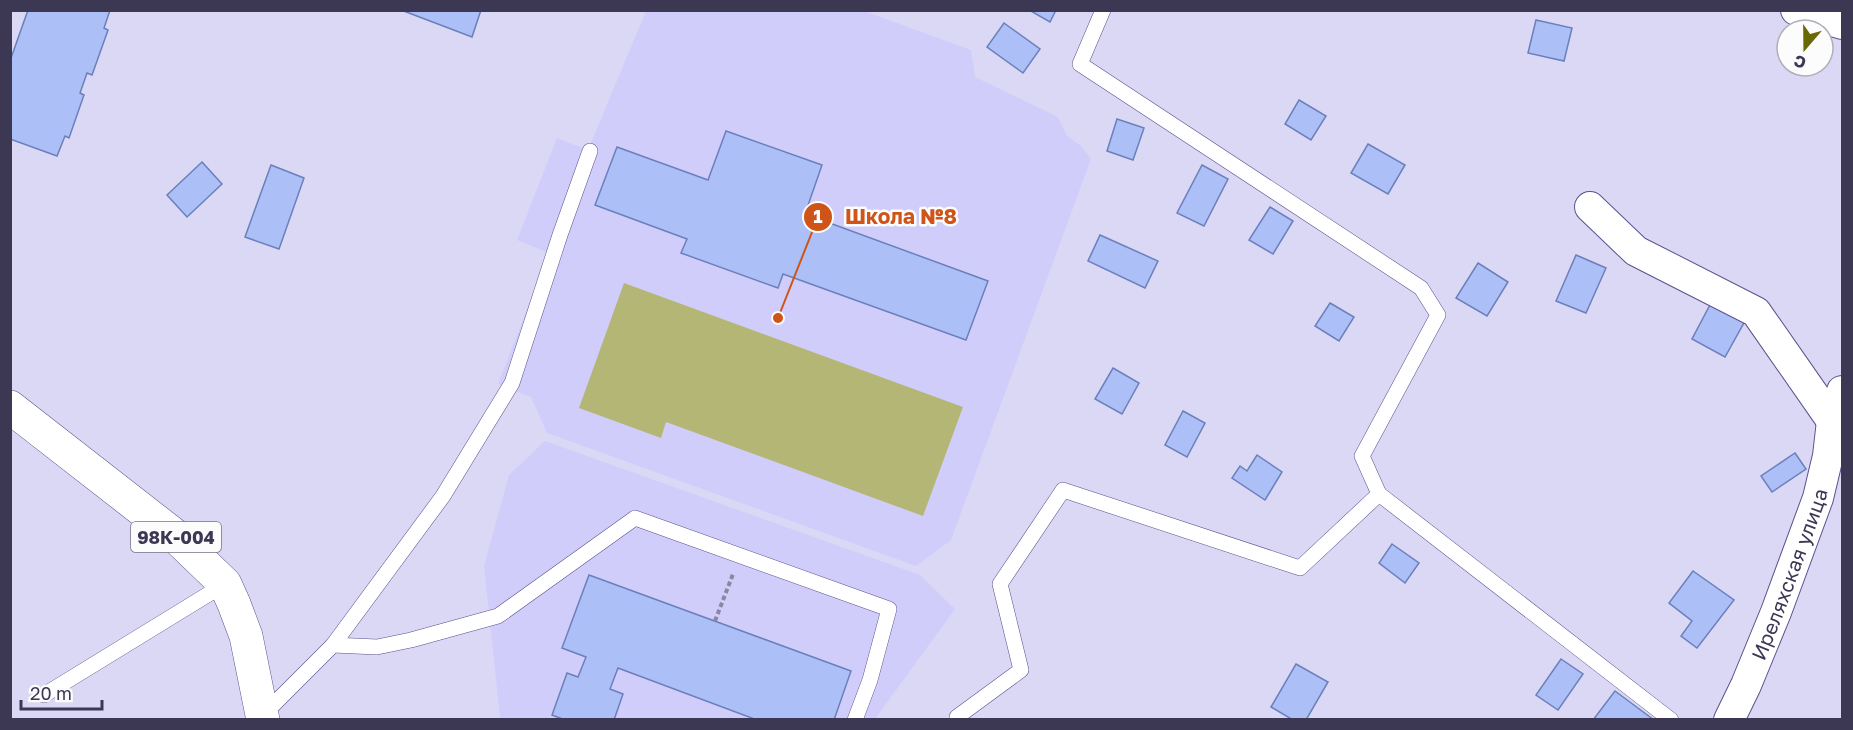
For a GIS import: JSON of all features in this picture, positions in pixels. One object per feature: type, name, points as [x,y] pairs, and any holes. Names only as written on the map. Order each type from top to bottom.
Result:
[{"type":"main road","name":"98К-004","points":[[10,407],[173,534],[225,584],[246,636],[263,717]]},
{"type":"street","points":[[1796,10],[1842,24]]},
{"type":"street","points":[[1590,207],[1636,251],[1756,312],[1832,421]]},
{"type":"street","name":"Иреляхская улица","points":[[1738,717],[1818,498],[1828,456],[1832,421],[1842,391]]},
{"type":"lane","points":[[1103,10],[1080,64],[1420,288],[1438,315],[1362,456],[1379,494],[1671,720]]},
{"type":"lane","points":[[263,717],[333,645],[443,496],[512,383],[560,235],[590,152]]},
{"type":"lane","points":[[957,717],[1021,670],[1000,584],[1063,489],[1300,568],[1379,494]]},
{"type":"lane","points":[[333,645],[377,647],[498,616],[635,518],[889,609],[870,680],[855,720]]},
{"type":"lane","points":[[45,695],[225,584]]},
{"type":"path","points":[[716,621],[741,556]]},
{"type":"shaded area","points":[[646,11],[864,11],[971,50],[975,77],[1058,117],[1067,136],[1081,146],[1091,159],[951,540],[916,566],[547,433],[531,397],[498,384],[549,253],[517,240],[557,138],[588,150]]},
{"type":"shaded area","points":[[545,441],[920,575],[955,609],[875,719],[502,719],[484,566],[509,475]]},
{"type":"green space","points":[[624,283],[963,407],[923,516],[666,422],[661,438],[579,408]]},
{"type":"building","points":[[28,10],[110,10],[104,28],[108,30],[92,75],[87,73],[80,93],[84,95],[69,138],[65,136],[57,156],[10,139],[10,61]]},
{"type":"building","points":[[401,10],[481,10],[472,37]]},
{"type":"building","points":[[1029,10],[1056,10],[1050,22]]},
{"type":"building","points":[[1536,20],[1572,28],[1564,61],[1528,53]]},
{"type":"building","points":[[1004,23],[1040,49],[1023,73],[987,47]]},
{"type":"building","points":[[1299,100],[1326,116],[1311,140],[1285,124]]},
{"type":"building","points":[[1117,119],[1144,128],[1133,160],[1107,151]]},
{"type":"building","points":[[726,131],[822,165],[805,214],[988,281],[966,340],[783,274],[778,288],[681,253],[687,239],[595,205],[617,147],[708,180]]},
{"type":"building","points":[[1368,144],[1405,165],[1388,194],[1351,173]]},
{"type":"building","points":[[202,162],[222,184],[187,217],[167,195]]},
{"type":"building","points":[[271,165],[304,178],[279,249],[245,237]]},
{"type":"building","points":[[1202,165],[1228,179],[1204,226],[1177,213]]},
{"type":"building","points":[[1270,207],[1293,221],[1273,254],[1249,240]]},
{"type":"building","points":[[1100,235],[1158,261],[1145,288],[1088,261]]},
{"type":"building","points":[[1576,255],[1606,268],[1586,313],[1556,301]]},
{"type":"building","points":[[1478,263],[1508,282],[1487,316],[1456,298]]},
{"type":"building","points":[[1330,303],[1354,317],[1339,341],[1315,326]]},
{"type":"building","points":[[1711,303],[1745,321],[1725,357],[1692,339]]},
{"type":"building","points":[[1113,368],[1139,383],[1122,414],[1095,399]]},
{"type":"building","points":[[1183,411],[1205,423],[1187,457],[1165,445]]},
{"type":"building","points":[[1795,453],[1806,469],[1772,492],[1761,476]]},
{"type":"building","points":[[1257,455],[1282,472],[1265,500],[1232,478],[1240,466],[1247,471]]},
{"type":"building","points":[[1392,544],[1419,563],[1405,583],[1379,563]]},
{"type":"building","points":[[1693,571],[1734,600],[1697,648],[1681,636],[1692,621],[1669,603]]},
{"type":"building","points":[[589,575],[851,671],[834,720],[757,720],[618,668],[610,689],[623,694],[614,720],[565,720],[552,715],[567,673],[578,677],[586,657],[562,648]]},
{"type":"building","points":[[1561,659],[1583,674],[1558,710],[1536,695]]},
{"type":"building","points":[[1296,664],[1328,682],[1306,720],[1293,720],[1271,707]]},
{"type":"building","points":[[1615,691],[1654,720],[1593,720]]},
{"type":"place","name":"Школа №8","points":[[778,318]]}]
